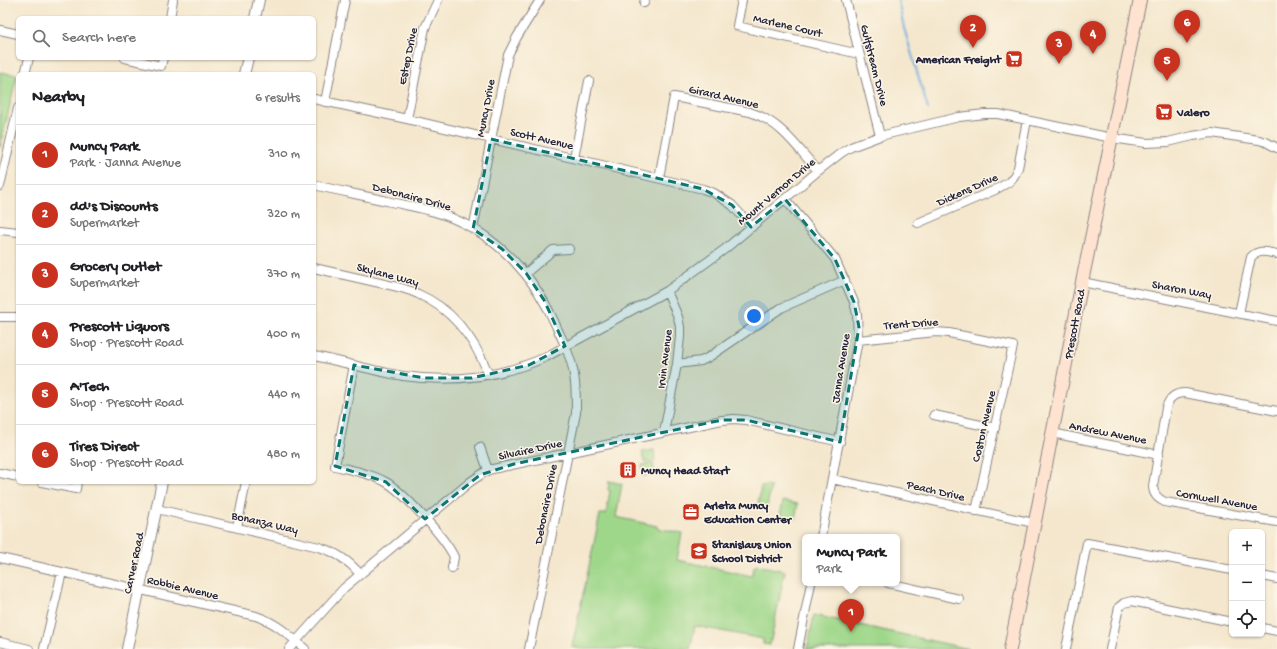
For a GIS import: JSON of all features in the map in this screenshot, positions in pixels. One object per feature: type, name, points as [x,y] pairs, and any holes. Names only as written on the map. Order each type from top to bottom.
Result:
[{"type":"main road","name":"Prescott Road","points":[[1010,649],[1082,282],[1140,0]]},
{"type":"street","points":[[170,16],[173,0]]},
{"type":"street","points":[[256,16],[259,0]]},
{"type":"street","points":[[325,102],[345,0]]},
{"type":"street","name":"Estep Drive","points":[[407,119],[425,28],[438,0]]},
{"type":"street","name":"Muncy Drive","points":[[473,229],[508,55],[517,37],[540,0]]},
{"type":"street","name":"Marlene Court","points":[[742,0],[737,26],[859,54]]},
{"type":"street","name":"Gulfstream Drive","points":[[846,0],[880,136]]},
{"type":"street","points":[[0,30],[16,34]]},
{"type":"street","points":[[26,72],[28,60]]},
{"type":"street","points":[[144,60],[162,62]]},
{"type":"street","points":[[244,72],[248,60]]},
{"type":"street","points":[[574,158],[589,80]]},
{"type":"street","name":"Girard Avenue","points":[[659,178],[674,97],[750,112],[761,116],[780,128],[818,171]]},
{"type":"street","name":"Scott Avenue","points":[[316,100],[407,119],[703,188],[714,193],[732,205],[752,226]]},
{"type":"street","name":"Mount Vernon Drive","points":[[316,356],[402,376],[424,378],[472,378],[506,372],[529,365],[667,291],[725,249],[818,171],[851,147],[880,136],[971,115],[998,114],[1112,138],[1146,143],[1159,143],[1212,133],[1259,140],[1277,148]]},
{"type":"street","points":[[0,186],[16,117]]},
{"type":"street","name":"Dickens Drive","points":[[918,223],[996,190],[1010,182],[1018,168],[1027,120]]},
{"type":"street","name":"Debonaire Drive","points":[[316,185],[428,210],[447,216],[473,229],[502,249],[526,273],[544,300],[565,346],[573,370],[576,413],[529,649]]},
{"type":"street","name":"Janna Avenue","points":[[785,199],[835,259],[854,302],[857,314],[858,340],[822,534]]},
{"type":"street","points":[[0,230],[16,232]]},
{"type":"street","points":[[526,273],[553,250],[569,248]]},
{"type":"street","points":[[1239,313],[1250,257],[1254,253],[1262,251],[1277,254]]},
{"type":"street","name":"Skylane Way","points":[[316,268],[408,290],[430,300],[454,317],[464,329],[472,340],[489,375]]},
{"type":"street","points":[[677,364],[693,363],[709,357],[781,308],[845,280]]},
{"type":"street","name":"Sharon Way","points":[[1082,282],[1277,321]]},
{"type":"street","name":"Irvin Avenue","points":[[664,432],[680,349],[680,327],[678,317],[667,291]]},
{"type":"street","points":[[0,317],[16,317]]},
{"type":"street","name":"Trent Drive","points":[[858,340],[936,332],[949,333],[1013,346]]},
{"type":"street","name":"Coston Avenue","points":[[976,511],[1013,346]]},
{"type":"street","points":[[354,365],[335,466],[364,472],[386,482],[404,496],[449,547],[454,557],[452,568]]},
{"type":"street","points":[[1159,455],[1166,408],[1170,398],[1175,394],[1185,393],[1277,411]]},
{"type":"street","points":[[934,415],[995,428]]},
{"type":"street","name":"Silvaire Drive","points":[[289,649],[344,588],[470,482],[488,470],[664,432],[722,420],[734,419],[746,420],[840,442]]},
{"type":"street","name":"Andrew Avenue","points":[[1052,433],[1159,455]]},
{"type":"street","points":[[480,448],[488,470]]},
{"type":"street","name":"Cornwell Avenue","points":[[1159,455],[1152,486],[1159,499],[1165,502],[1277,522]]},
{"type":"street","points":[[0,473],[16,477]]},
{"type":"street","name":"Peach Drive","points":[[832,479],[1034,523]]},
{"type":"street","points":[[59,484],[76,486]]},
{"type":"street","name":"Carver Road","points":[[127,649],[141,590],[162,484]]},
{"type":"street","points":[[237,527],[246,484]]},
{"type":"street","name":"Bonanza Way","points":[[157,509],[320,546],[348,562],[360,574]]},
{"type":"street","points":[[1066,649],[1087,543],[1229,569]]},
{"type":"street","name":"Robbie Avenue","points":[[0,558],[265,619],[282,629],[305,649]]},
{"type":"street","points":[[44,649],[62,572]]},
{"type":"street","points":[[1265,577],[1277,579]]},
{"type":"street","points":[[798,649],[810,586]]},
{"type":"street","points":[[900,586],[959,599]]},
{"type":"street","points":[[1110,649],[1119,607],[1124,602],[1132,601],[1229,621]]},
{"type":"street","points":[[1265,629],[1277,631]]},
{"type":"street","points":[[0,642],[29,649]]},
{"type":"highlighted area","points":[[491,139],[703,189],[732,205],[751,227],[785,199],[835,259],[854,302],[859,327],[840,442],[746,420],[722,420],[514,464],[480,475],[425,519],[386,482],[335,466],[354,365],[424,378],[472,378],[529,365],[565,346],[544,300],[526,273],[502,249],[473,229]]},
{"type":"green space","points":[[0,72],[16,75],[16,79],[0,148]]},
{"type":"green space","points":[[654,450],[655,461],[644,462],[642,452]]},
{"type":"green space","points":[[653,463],[655,474],[643,476],[642,465]]},
{"type":"green space","points":[[609,481],[622,484],[616,517],[682,533],[677,560],[752,576],[754,567],[757,565],[785,571],[770,645],[763,644],[763,639],[695,626],[690,649],[581,649],[572,647],[600,514],[606,514],[610,491],[608,490]]},
{"type":"green space","points":[[761,486],[771,487],[767,507],[758,505]]},
{"type":"green space","points":[[783,501],[798,504],[795,519],[780,516]]},
{"type":"green space","points":[[814,615],[969,649],[807,649]]},
{"type":"waterway","points":[[898,0],[904,28],[928,109]]},
{"type":"place","name":"Tires Direct","points":[[1187,43]]},
{"type":"place","name":"dd's Discounts","points":[[973,48]]},
{"type":"place","name":"Prescott Liquors","points":[[1093,54]]},
{"type":"place","name":"American Freight","points":[[1014,59]]},
{"type":"place","name":"Grocery Outlet","points":[[1059,64]]},
{"type":"place","name":"A'Tech","points":[[1167,81]]},
{"type":"place","name":"Valero","points":[[1164,112]]},
{"type":"place","name":"Muncy Head Start","points":[[628,470]]},
{"type":"place","name":"Arleta Muncy Education Center","points":[[691,512]]},
{"type":"place","name":"Stanislaus Union School District","points":[[699,551]]},
{"type":"place","name":"Muncy Park","points":[[851,632]]}]
